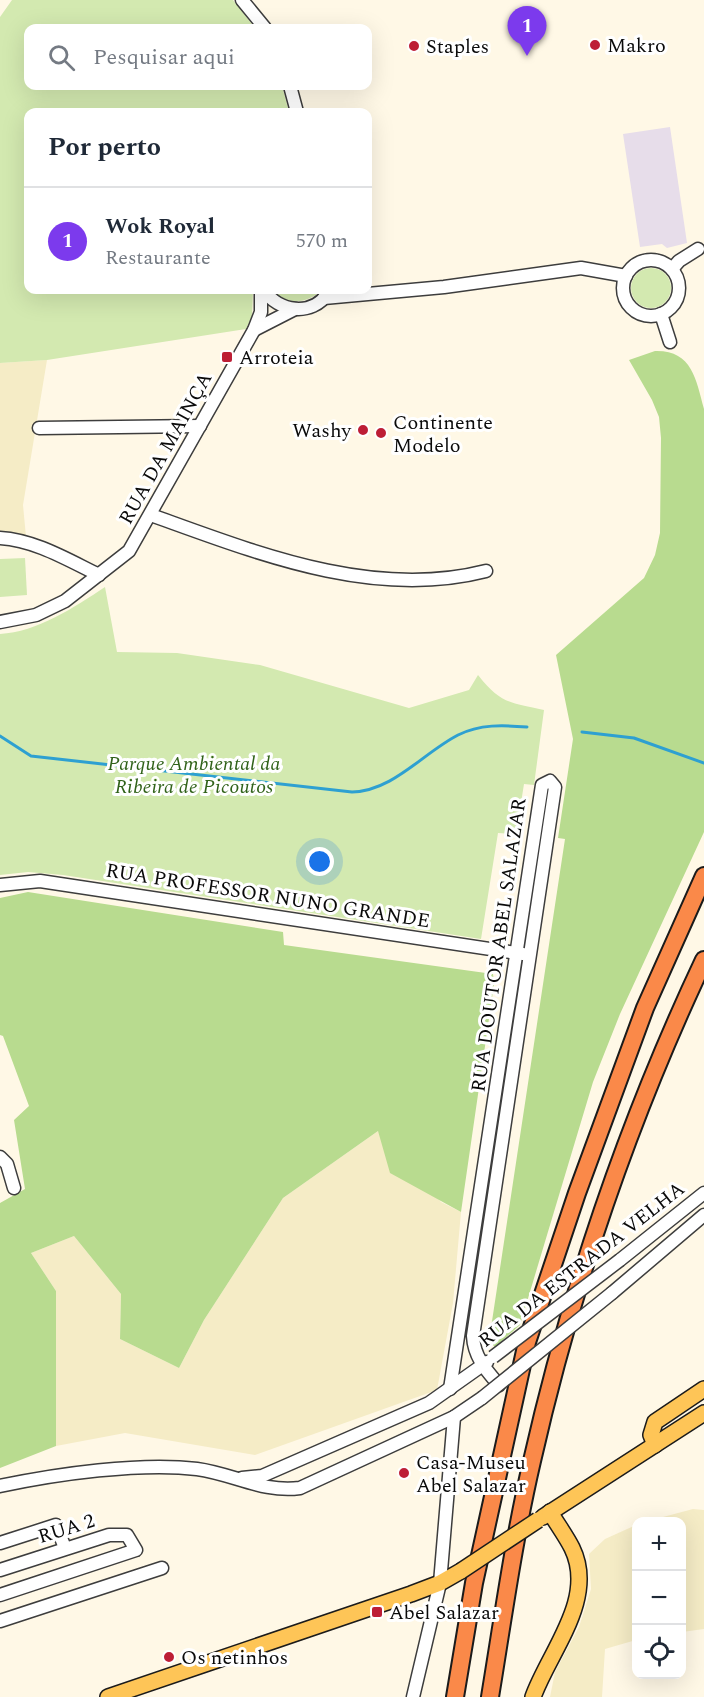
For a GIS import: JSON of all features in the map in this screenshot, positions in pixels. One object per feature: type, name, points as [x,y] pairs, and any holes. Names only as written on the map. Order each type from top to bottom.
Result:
[{"type":"highway","points":[[455,1697],[474,1583],[527,1342],[577,1193],[645,1008],[704,876]]},
{"type":"highway","points":[[490,1697],[532,1462],[561,1346],[608,1196],[675,1020],[704,960]]},
{"type":"main road","points":[[655,1445],[651,1435],[655,1422],[704,1389]]},
{"type":"main road","points":[[108,1697],[440,1583],[704,1413]]},
{"type":"main road","points":[[533,1697],[569,1622],[579,1578],[573,1549],[544,1516]]},
{"type":"street","points":[[243,0],[261,24]]},
{"type":"street","points":[[291,90],[296,108]]},
{"type":"street","points":[[672,268],[698,249]]},
{"type":"street","points":[[642,261],[663,262],[672,268],[679,289],[677,299],[661,314],[640,313],[631,307],[625,297],[623,286],[632,267],[642,261]]},
{"type":"street","points":[[372,291],[581,268],[626,276]]},
{"type":"street","name":"RUA DA MAINÇA","points":[[0,622],[36,615],[65,601],[129,551],[254,330],[261,312],[262,294]]},
{"type":"street","points":[[266,294],[281,306],[295,309]]},
{"type":"street","points":[[254,330],[295,309],[310,307],[327,294]]},
{"type":"street","points":[[661,314],[670,342]]},
{"type":"street","points":[[39,428],[200,426]]},
{"type":"street","points":[[151,515],[282,559],[340,572],[384,579],[427,581],[486,571]]},
{"type":"street","points":[[0,538],[16,539],[43,549],[99,575]]},
{"type":"street","name":"RUA DOUTOR ABEL SALAZAR","points":[[450,1389],[542,785],[550,781],[555,787],[473,1336],[474,1347],[485,1369]]},
{"type":"street","name":"RUA PROFESSOR NUNO GRANDE","points":[[0,885],[40,881],[530,955]]},
{"type":"street","points":[[0,1157],[7,1164],[14,1188]]},
{"type":"street","name":"RUA DA ESTRADA VELHA","points":[[235,1478],[262,1476],[429,1403],[485,1369],[493,1357],[704,1193]]},
{"type":"street","name":"RUA DA ESTRADA VELHA","points":[[0,1486],[60,1475],[157,1468],[196,1469],[235,1478],[261,1488],[282,1490],[300,1488],[454,1417],[499,1385],[704,1215]]},
{"type":"street","name":"RUA DA ESTRADA VELHA","points":[[485,1369],[499,1385]]},
{"type":"street","points":[[413,1697],[440,1583],[454,1417]]},
{"type":"street","points":[[392,1419],[400,1440]]},
{"type":"street","points":[[0,1543],[56,1525],[65,1548]]},
{"type":"street","name":"RUA 2","points":[[0,1570],[109,1535],[127,1535],[136,1550],[0,1595]]},
{"type":"street","points":[[0,1621],[162,1568]]},
{"type":"shaded area","points":[[670,127],[687,243],[667,248],[662,244],[640,247],[623,134]]},
{"type":"shaded area","points":[[47,360],[23,505],[26,537],[0,534],[0,363]]},
{"type":"shaded area","points":[[378,1131],[441,1202],[461,1212],[453,1303],[437,1390],[255,1455],[125,1433],[56,1446],[56,1291],[31,1253],[74,1236],[121,1294],[120,1339],[179,1368],[204,1320],[283,1198]]},
{"type":"shaded area","points":[[693,1509],[704,1510],[704,1629],[686,1631],[686,1517],[663,1517]]},
{"type":"shaded area","points":[[632,1527],[632,1641],[605,1649],[602,1697],[550,1697],[555,1672],[579,1627],[591,1589],[589,1554],[605,1539]]},
{"type":"green space","points":[[12,0],[233,0],[252,24],[24,24],[24,90],[283,90],[288,108],[24,108],[24,294],[253,294],[252,316],[246,329],[47,360],[0,363],[0,17]]},
{"type":"green space","points":[[651,268],[665,274],[671,288],[665,302],[651,308],[637,302],[631,288],[637,274]]},
{"type":"green space","points":[[317,294],[297,301],[284,299],[279,295]]},
{"type":"green space","points":[[655,351],[677,355],[685,361],[695,377],[704,409],[704,832],[620,1014],[593,1082],[520,1325],[495,1347],[489,1341],[565,839],[558,838],[573,739],[556,655],[644,578],[655,555],[660,533],[661,438],[659,417],[629,360]]},
{"type":"green space","points":[[25,558],[27,595],[0,597],[0,559]]},
{"type":"green space","name":"Parque Ambiental da Ribeira de Picoutos","points":[[105,587],[117,652],[177,653],[260,665],[409,708],[469,690],[478,675],[500,697],[544,710],[534,785],[524,784],[516,834],[498,833],[481,939],[63,875],[28,872],[0,875],[0,634],[42,624]]},
{"type":"green space","points":[[28,892],[283,932],[284,945],[493,974],[494,984],[461,1212],[390,1173],[378,1131],[283,1198],[204,1320],[179,1368],[120,1339],[121,1294],[74,1236],[31,1253],[56,1291],[56,1446],[0,1468],[0,1203],[25,1189],[14,1120],[29,1106],[3,1036],[0,1035],[0,898]]},
{"type":"waterway","points":[[0,736],[31,756],[352,792],[381,785],[466,731],[492,726],[527,727]]},
{"type":"waterway","points":[[582,732],[634,738],[704,763]]},
{"type":"place","name":"Makro","points":[[595,45]]},
{"type":"place","name":"Staples","points":[[414,46]]},
{"type":"place","name":"Wok Royal","points":[[527,56]]},
{"type":"place","name":"Arroteia","points":[[227,357]]},
{"type":"place","name":"Washy","points":[[363,430]]},
{"type":"place","name":"Continente Modelo","points":[[381,433]]},
{"type":"place","name":"Casa-Museu Abel Salazar","points":[[404,1473]]},
{"type":"place","name":"Abel Salazar","points":[[377,1612]]},
{"type":"place","name":"Os netinhos","points":[[169,1657]]}]
